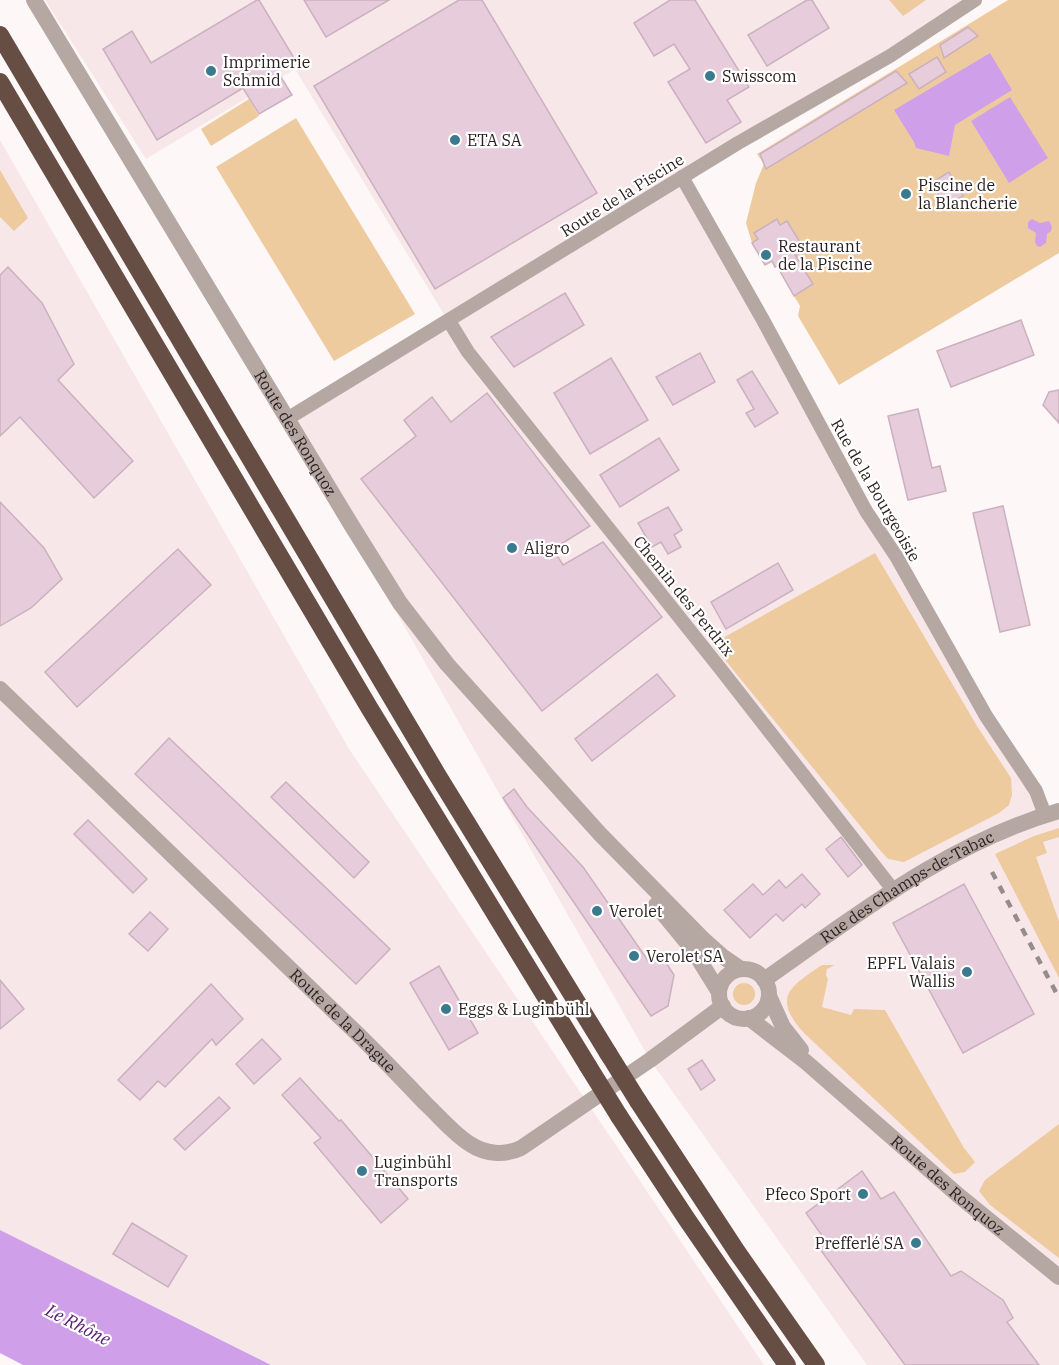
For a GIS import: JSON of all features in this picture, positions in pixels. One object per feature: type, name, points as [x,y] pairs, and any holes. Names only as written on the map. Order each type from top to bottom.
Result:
[{"type":"highway","points":[[0,35],[438,776],[638,1101],[737,1252],[816,1365]]},
{"type":"highway","points":[[0,82],[382,728],[588,1066],[686,1218],[787,1365]]},
{"type":"street","name":"Route des Ronquoz","points":[[34,0],[400,603],[433,647],[600,834],[704,940],[741,969]]},
{"type":"street","name":"Route de la Piscine","points":[[287,419],[682,177],[890,56],[975,0]]},
{"type":"street","name":"Rue de la Bourgeoisie","points":[[682,177],[763,320],[861,503],[896,556],[986,716],[1052,813]]},
{"type":"street","name":"Chemin des Perdrix","points":[[448,321],[468,352],[894,891]]},
{"type":"street","name":"Route de la Drague","points":[[0,689],[347,1023],[436,1114],[464,1140],[474,1146],[495,1153],[508,1153],[521,1148],[650,1060],[721,999]]},
{"type":"street","name":"Rue des Champs-de-Tabac","points":[[766,988],[815,944],[940,862],[1028,820],[1052,813]]},
{"type":"street","name":"Route des Ronquoz","points":[[600,834],[629,874],[693,950],[721,999]]},
{"type":"street","points":[[741,969],[754,972],[766,988],[766,1005],[761,1012],[749,1018],[736,1018],[728,1013],[721,999],[721,984],[726,977],[741,969]]},
{"type":"street","name":"Route des Ronquoz","points":[[766,988],[783,1027],[838,1090]]},
{"type":"street","name":"Route des Ronquoz","points":[[749,1018],[806,1062],[958,1195],[1059,1277]]},
{"type":"shaded area","points":[[45,0],[975,0],[682,177],[1045,815],[1059,811],[1059,1365],[867,1365],[650,1060],[287,419],[448,321],[295,69],[146,159]]},
{"type":"shaded area","points":[[889,0],[926,0],[903,16]]},
{"type":"shaded area","name":"Piscine de la Blancherie","points":[[1008,0],[1059,0],[1059,253],[839,385],[798,316],[800,306],[784,279],[782,263],[775,267],[771,261],[765,265],[752,243],[746,223],[756,183],[764,164],[757,154]]},
{"type":"shaded area","points":[[249,99],[259,116],[211,146],[201,129]]},
{"type":"shaded area","points":[[296,118],[415,314],[334,361],[216,167]]},
{"type":"shaded area","points":[[0,140],[349,749],[764,1365],[271,1365],[0,1230]]},
{"type":"shaded area","points":[[0,170],[28,218],[14,231],[0,217]]},
{"type":"shaded area","points":[[875,553],[977,726],[1011,778],[1012,795],[1009,805],[999,813],[904,862],[888,859],[879,849],[712,644]]},
{"type":"shaded area","points":[[1059,828],[1059,837],[1043,842],[1047,853],[1036,857],[1059,921],[1059,978],[995,854],[1034,836]]},
{"type":"shaded area","points":[[822,965],[835,965],[827,969],[828,979],[822,1007],[851,1015],[854,1009],[885,1010],[964,1148],[975,1162],[965,1172],[954,1174],[794,1021],[787,1002],[789,994],[793,987]]},
{"type":"shaded area","points":[[744,983],[752,986],[755,994],[752,1002],[744,1005],[736,1002],[733,994],[736,986]]},
{"type":"shaded area","points":[[1059,1124],[1059,1258],[990,1205],[979,1191],[985,1180]]},
{"type":"water","points":[[990,53],[1012,90],[955,125],[949,156],[916,148],[894,110]]},
{"type":"water","points":[[1010,97],[1048,158],[1009,183],[971,121]]},
{"type":"water","points":[[1032,219],[1040,223],[1049,221],[1052,227],[1047,234],[1046,243],[1040,247],[1035,242],[1036,233],[1028,228],[1028,222]]},
{"type":"water","name":"Le Rhône","points":[[0,1230],[271,1365],[23,1365],[0,1353]]},
{"type":"building","points":[[257,0],[294,58],[276,69],[292,95],[259,114],[243,88],[157,140],[103,49],[132,31],[151,63]]},
{"type":"building","points":[[304,0],[389,0],[326,37]]},
{"type":"building","name":"ETA SA","points":[[459,0],[482,0],[597,193],[435,289],[314,86]]},
{"type":"building","name":"Swisscom","points":[[670,0],[695,0],[749,87],[727,100],[741,122],[706,143],[668,82],[690,69],[674,44],[654,56],[634,23]]},
{"type":"building","points":[[807,0],[812,0],[829,28],[767,66],[748,35]]},
{"type":"building","points":[[968,27],[978,36],[944,58],[940,45]]},
{"type":"building","points":[[937,57],[946,72],[919,89],[909,74]]},
{"type":"building","points":[[896,71],[907,83],[766,169],[760,154]]},
{"type":"building","points":[[949,172],[963,196],[946,206],[931,183]]},
{"type":"building","points":[[777,219],[780,225],[787,221],[801,244],[795,248],[798,254],[795,255],[813,284],[794,296],[777,266],[775,267],[772,261],[765,265],[752,243],[758,239],[754,233]]},
{"type":"building","points":[[8,267],[42,303],[74,364],[58,380],[133,461],[94,498],[20,417],[0,436],[0,275]]},
{"type":"building","points":[[565,293],[584,325],[514,367],[491,337]]},
{"type":"building","points":[[1021,320],[1034,355],[951,387],[937,351]]},
{"type":"building","points":[[700,353],[715,382],[673,405],[656,377]]},
{"type":"building","points":[[611,358],[648,420],[590,454],[554,393]]},
{"type":"building","points":[[752,371],[778,413],[755,427],[746,413],[754,409],[737,380]]},
{"type":"building","points":[[1059,390],[1059,423],[1043,405],[1049,392]]},
{"type":"building","name":"Aligro","points":[[487,393],[590,526],[553,549],[563,565],[603,542],[662,617],[542,711],[361,479],[416,436],[404,420],[432,397],[451,422]]},
{"type":"building","points":[[918,409],[932,468],[940,466],[946,491],[908,500],[888,416]]},
{"type":"building","points":[[659,438],[679,470],[620,507],[600,475]]},
{"type":"building","points":[[0,502],[44,548],[62,579],[31,608],[0,626]]},
{"type":"building","points":[[1003,506],[1030,625],[1000,632],[973,513]]},
{"type":"building","points":[[668,507],[682,530],[674,535],[681,547],[668,554],[661,542],[652,547],[638,523]]},
{"type":"building","points":[[178,549],[211,585],[77,707],[45,672]]},
{"type":"building","points":[[778,563],[793,590],[726,629],[711,602]]},
{"type":"building","points":[[657,674],[675,696],[592,761],[575,739]]},
{"type":"building","points":[[169,738],[390,949],[356,984],[135,774]]},
{"type":"building","points":[[286,782],[369,862],[354,878],[271,797]]},
{"type":"building","name":"Verolet","points":[[514,789],[527,807],[583,867],[649,962],[661,955],[674,975],[668,1006],[651,1016],[503,798]]},
{"type":"building","points":[[88,820],[147,879],[133,893],[74,834]]},
{"type":"building","points":[[841,837],[862,865],[848,877],[826,849]]},
{"type":"building","points":[[802,874],[820,894],[805,908],[802,904],[783,921],[776,914],[750,938],[724,910],[753,884],[763,895],[779,880],[786,888]]},
{"type":"building","points":[[964,884],[1034,1014],[963,1053],[893,923]]},
{"type":"building","points":[[150,912],[168,929],[148,951],[129,934]]},
{"type":"building","points":[[439,966],[478,1033],[449,1050],[410,983]]},
{"type":"building","points":[[0,980],[24,1009],[0,1029]]},
{"type":"building","points":[[211,984],[243,1019],[216,1045],[212,1039],[165,1087],[158,1081],[140,1100],[118,1080]]},
{"type":"building","points":[[262,1039],[281,1059],[254,1084],[236,1064]]},
{"type":"building","points":[[702,1060],[715,1080],[701,1090],[688,1069]]},
{"type":"building","points":[[300,1078],[339,1121],[341,1120],[408,1199],[381,1223],[314,1143],[321,1138],[282,1095]]},
{"type":"building","points":[[219,1097],[230,1108],[185,1150],[174,1139]]},
{"type":"building","points":[[862,1171],[881,1199],[894,1192],[951,1276],[961,1271],[1003,1300],[1013,1318],[1007,1322],[1039,1365],[905,1365],[817,1245],[825,1240],[806,1213]]},
{"type":"building","points":[[132,1223],[187,1256],[168,1287],[113,1254]]},
{"type":"railway","points":[[992,872],[1059,998]]},
{"type":"place","name":"Imprimerie Schmid","points":[[211,71]]},
{"type":"place","name":"Swisscom","points":[[710,76]]},
{"type":"place","name":"ETA SA","points":[[455,140]]},
{"type":"place","name":"Piscine de la Blancherie","points":[[906,194]]},
{"type":"place","name":"Restaurant de la Piscine","points":[[766,255]]},
{"type":"place","name":"Aligro","points":[[512,548]]},
{"type":"place","name":"Verolet","points":[[597,911]]},
{"type":"place","name":"Verolet SA","points":[[634,956]]},
{"type":"place","name":"EPFL Valais Wallis","points":[[967,972]]},
{"type":"place","name":"Eggs & Luginbühl","points":[[446,1009]]},
{"type":"place","name":"Luginbühl Transports","points":[[362,1171]]},
{"type":"place","name":"Pfeco Sport","points":[[863,1194]]},
{"type":"place","name":"Prefferlé SA","points":[[916,1243]]}]
